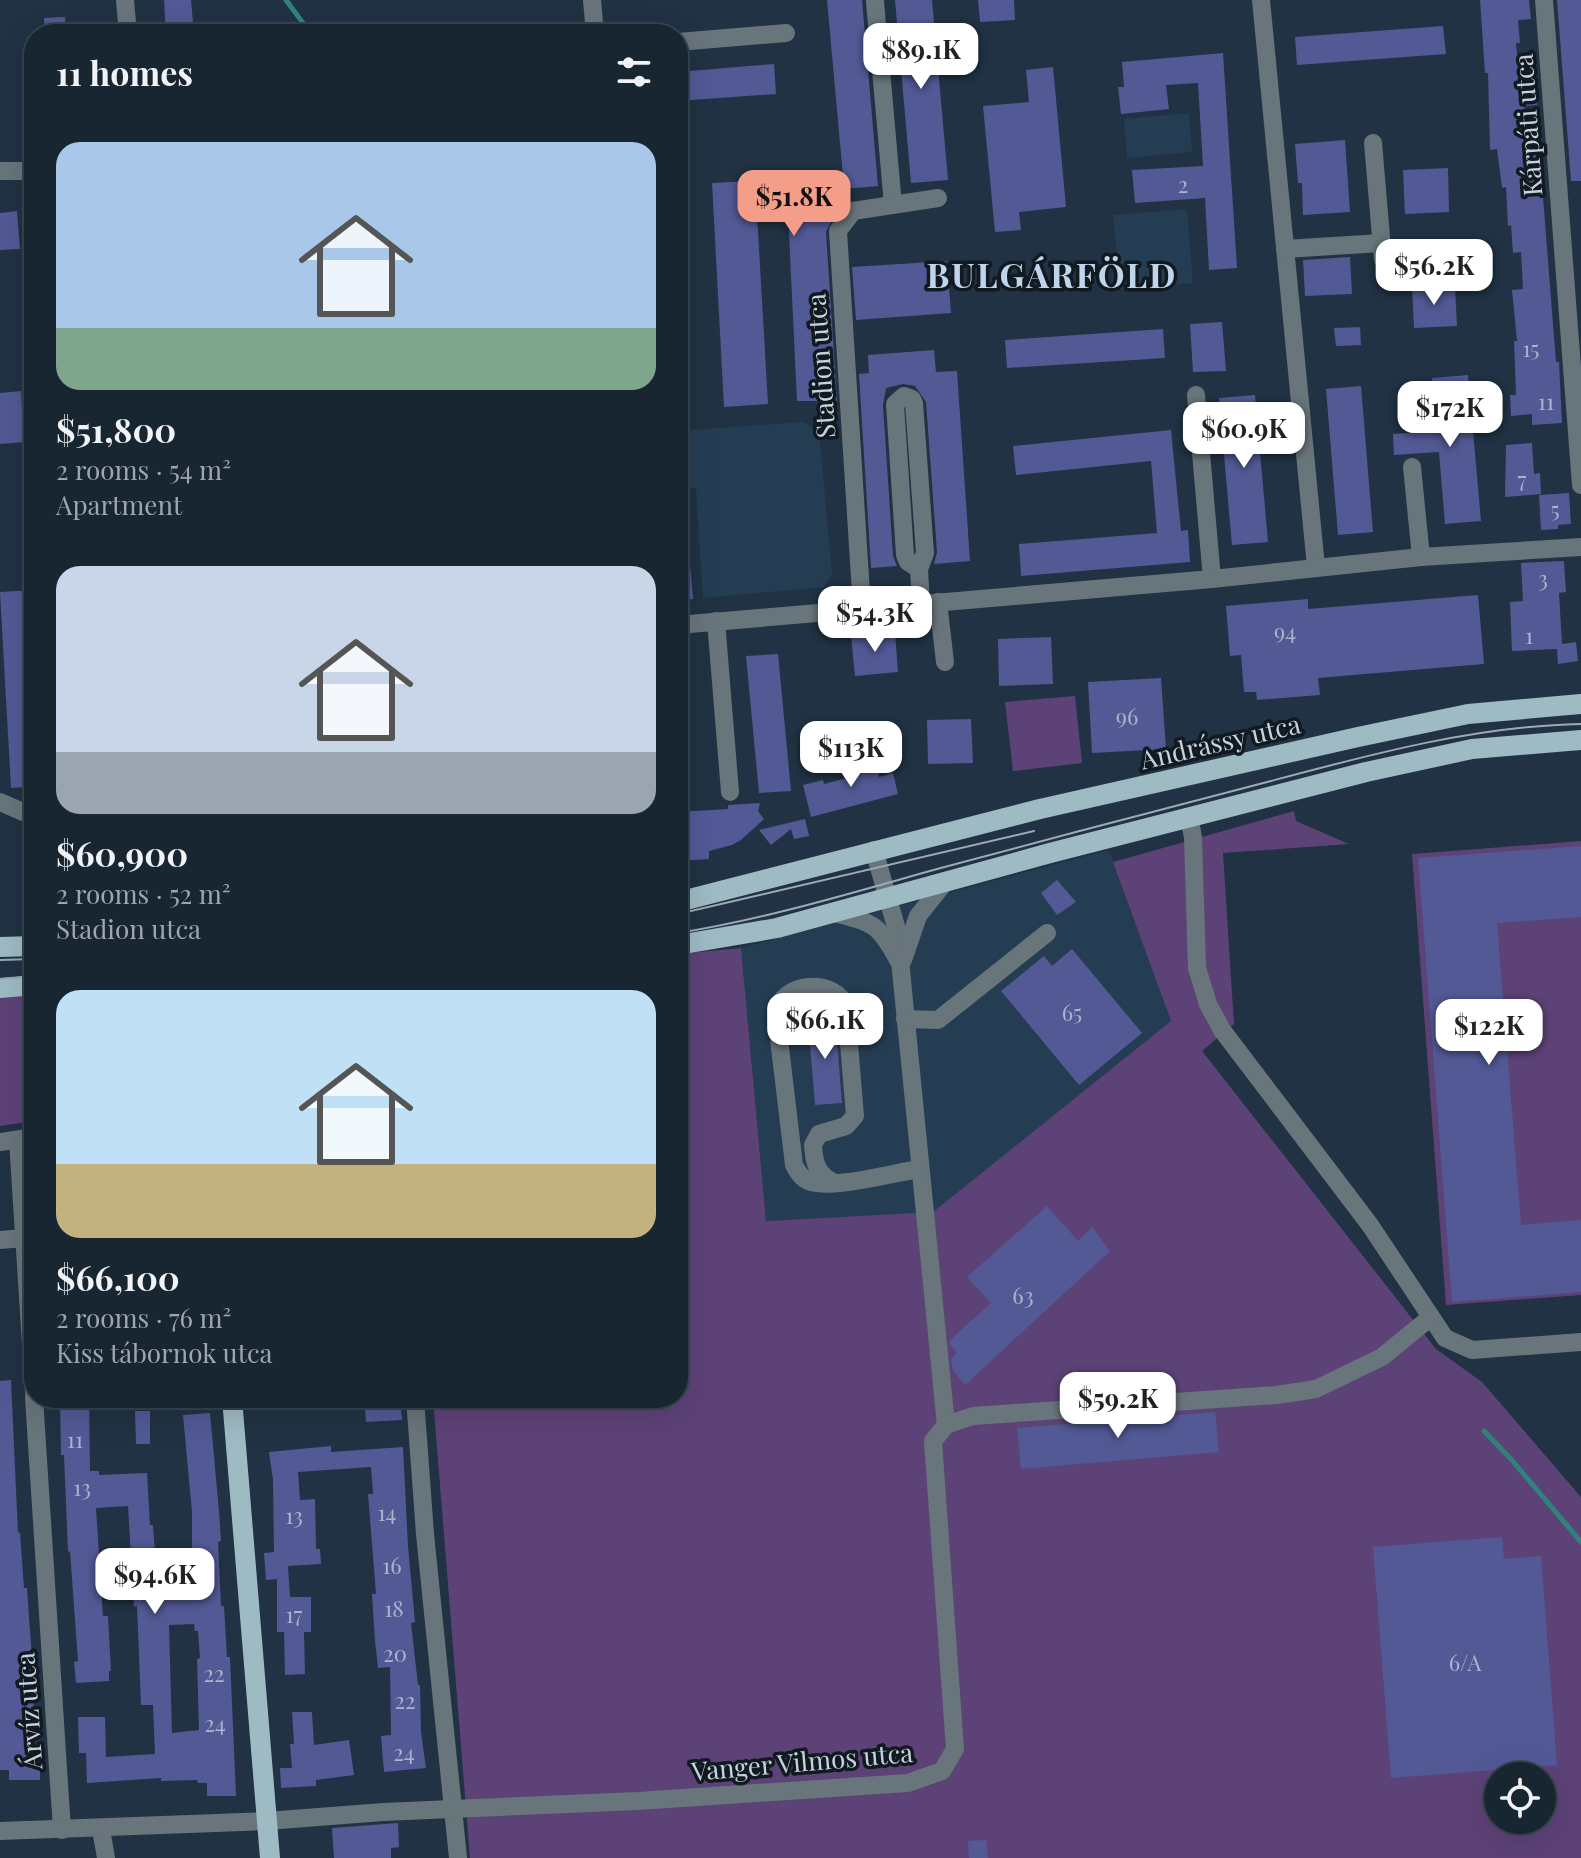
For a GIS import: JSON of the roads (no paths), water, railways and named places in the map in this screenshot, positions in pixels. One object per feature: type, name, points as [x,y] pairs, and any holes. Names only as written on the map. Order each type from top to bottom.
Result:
[{"type":"main road","name":"Andrássy utca","points":[[688,899],[1040,809],[1358,737],[1468,714],[1581,704]]},
{"type":"main road","points":[[688,943],[777,928],[1366,772],[1472,749],[1581,740]]},
{"type":"main road","points":[[0,947],[24,946]]},
{"type":"main road","points":[[0,988],[24,986]]},
{"type":"main road","points":[[233,1408],[270,1858]]},
{"type":"street","points":[[125,0],[127,24]]},
{"type":"street","points":[[592,0],[594,24]]},
{"type":"street","points":[[1261,0],[1316,567]]},
{"type":"street","name":"Kárpáti utca","points":[[1544,0],[1581,485]]},
{"type":"street","points":[[875,2],[893,205]]},
{"type":"street","points":[[688,41],[786,33]]},
{"type":"street","points":[[1373,143],[1383,260],[1416,257]]},
{"type":"street","points":[[0,171],[24,171]]},
{"type":"street","name":"Stadion utca","points":[[862,609],[838,231],[853,211],[938,198]]},
{"type":"street","points":[[1285,249],[1381,243]]},
{"type":"street","points":[[1196,395],[1212,579]]},
{"type":"street","points":[[919,569],[908,562],[905,555],[895,404],[904,396],[914,403],[925,553],[919,569],[945,662]]},
{"type":"street","points":[[1412,467],[1421,557]]},
{"type":"street","points":[[688,624],[1212,579],[1421,557],[1581,547]]},
{"type":"street","points":[[716,621],[730,792]]},
{"type":"street","points":[[0,802],[24,812]]},
{"type":"street","points":[[1189,817],[1193,837],[1197,968],[1208,1004],[1222,1030],[1370,1225],[1427,1322],[1445,1338],[1472,1350],[1581,1342]]},
{"type":"street","name":"Vanger Vilmos utca","points":[[0,1831],[101,1829],[638,1801],[908,1783],[942,1771],[955,1749],[933,1441],[946,1425],[897,930],[874,850]]},
{"type":"street","points":[[901,966],[918,916],[945,882]]},
{"type":"street","points":[[834,913],[870,922],[879,929],[901,966]]},
{"type":"street","points":[[905,1019],[938,1020],[1047,933]]},
{"type":"street","points":[[835,1183],[824,1178],[817,1169],[813,1145],[819,1134],[846,1126],[855,1116],[846,1007],[840,996],[829,988],[792,990],[780,1000],[776,1014],[794,1165],[799,1175],[807,1181],[835,1183],[919,1169]]},
{"type":"street","points":[[0,1240],[24,1238],[17,1140]]},
{"type":"street","points":[[946,1425],[973,1416],[1277,1395],[1316,1389],[1388,1353],[1427,1322]]},
{"type":"street","name":"Árvíz utca","points":[[35,1408],[62,1830]]},
{"type":"street","points":[[416,1408],[425,1534],[458,1858]]},
{"type":"street","points":[[101,1829],[106,1858]]},
{"type":"waterway","points":[[286,0],[304,24]]},
{"type":"waterway","points":[[1484,1431],[1581,1542]]},
{"type":"tram line","points":[[688,931],[808,905],[1386,752],[1502,730],[1581,724]]},
{"type":"tram line","points":[[688,912],[1034,831]]},
{"type":"tram line","points":[[0,960],[24,959]]},
{"type":"tram line","points":[[0,979],[24,978]]},
{"type":"district","name":"BULGÁRFÖLD","points":[[1052,274]]}]
